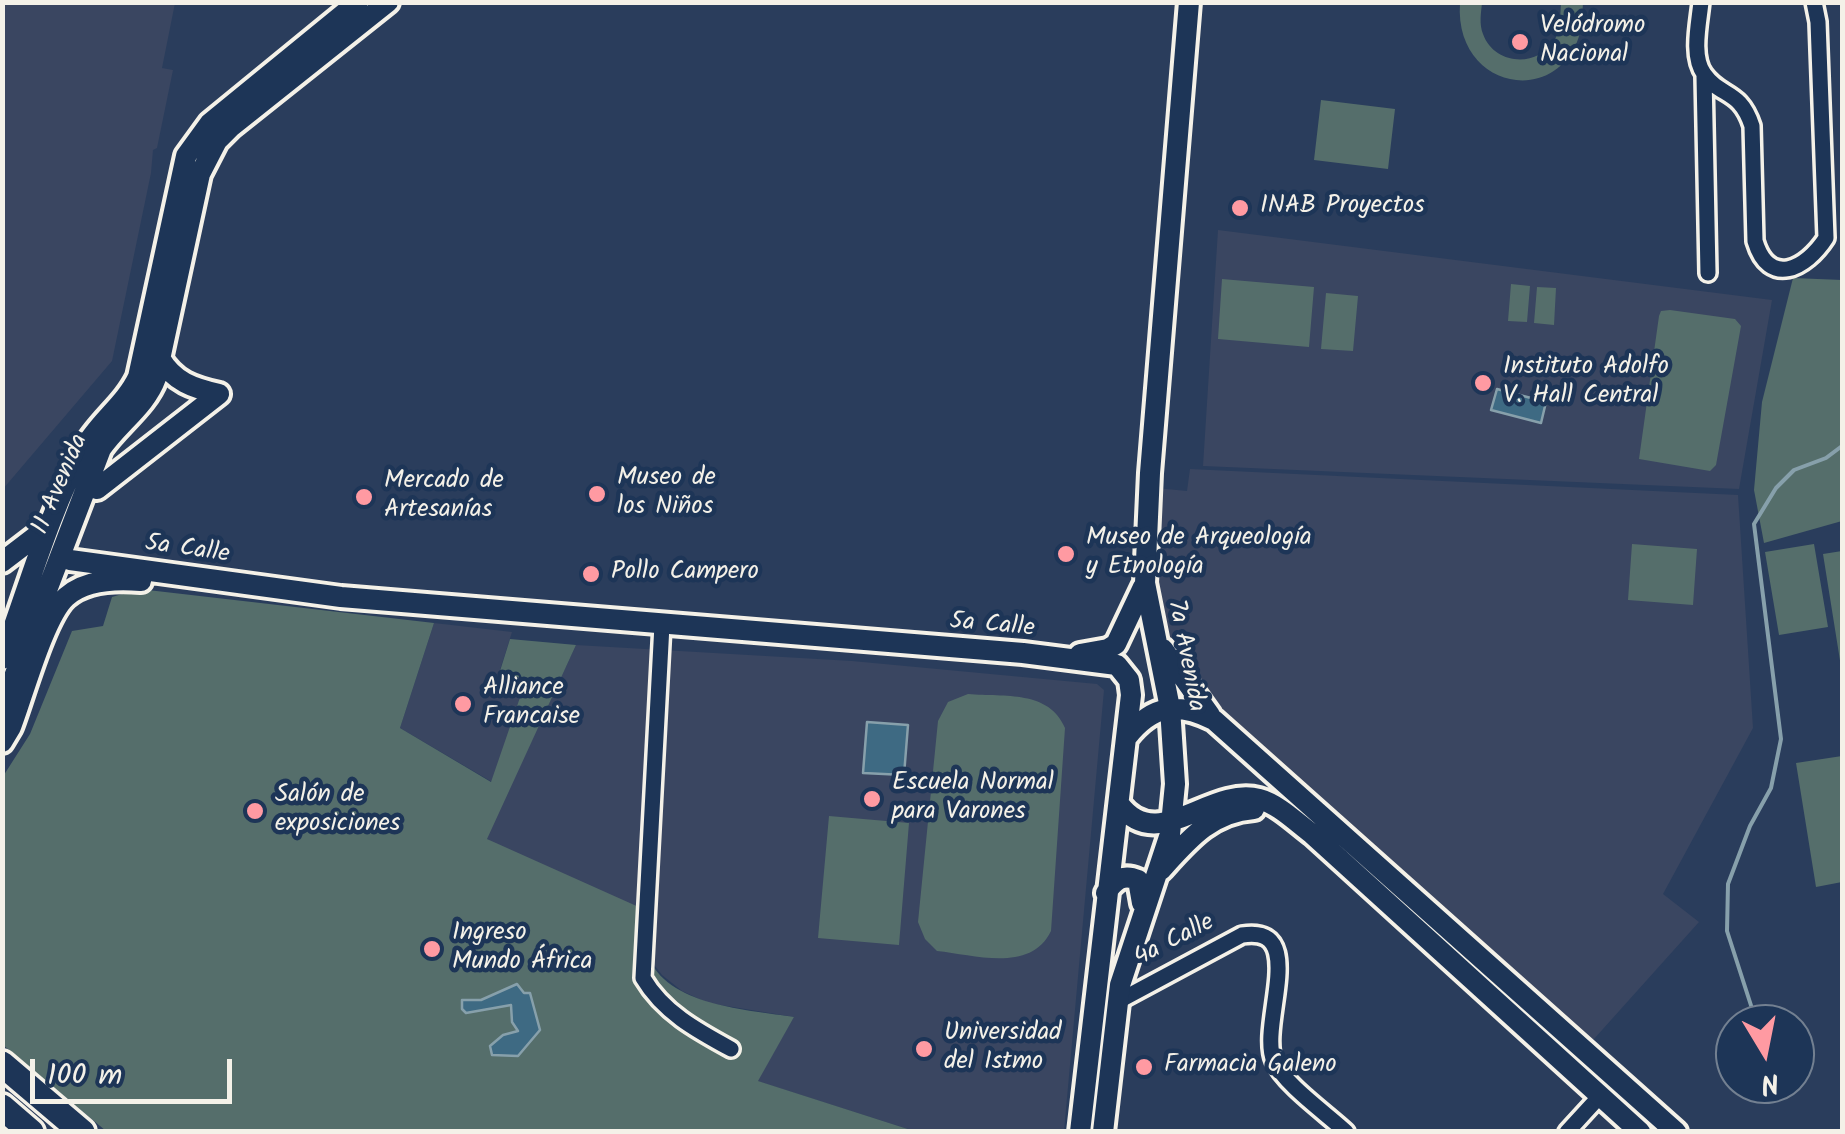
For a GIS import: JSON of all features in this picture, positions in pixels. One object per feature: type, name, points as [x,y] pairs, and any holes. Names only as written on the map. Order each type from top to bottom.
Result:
[{"type":"highway","points":[[2,1064],[82,1132]]},
{"type":"highway","points":[[2,1107],[31,1132]]},
{"type":"main road","name":"11 Avenida","points":[[2,660],[76,463],[95,430],[138,377],[186,156],[210,124],[358,2]]},
{"type":"main road","name":"11 Avenida","points":[[2,708],[100,448],[151,392],[200,174],[217,141],[388,2]]},
{"type":"main road","name":"7a Avenida","points":[[1102,1132],[1117,1002],[1142,910],[1173,821],[1170,708],[1145,583],[1150,473],[1189,2]]},
{"type":"main road","points":[[97,489],[219,394],[182,383],[168,373],[160,358]]},
{"type":"main road","points":[[2,562],[44,530]]},
{"type":"main road","name":"5a Calle","points":[[70,560],[340,598],[1023,653],[1117,665],[1125,671],[1130,695],[1127,737]]},
{"type":"main road","points":[[2,570],[30,562]]},
{"type":"main road","points":[[2,742],[12,727],[58,609],[66,596],[82,587],[121,579],[295,599],[340,598]]},
{"type":"main road","points":[[1023,653],[1089,654],[1108,649],[1116,644],[1129,622],[1145,583]]},
{"type":"main road","points":[[1155,636],[1214,720],[1676,1132]]},
{"type":"main road","points":[[1080,1132],[1127,737],[1138,723],[1170,708],[1193,710],[1214,720]]},
{"type":"main road","points":[[1120,805],[1142,824],[1156,825],[1237,796],[1261,800],[1281,811],[1312,834],[1640,1132]]},
{"type":"main road","points":[[1153,879],[1214,819],[1234,810],[1281,811]]},
{"type":"main road","points":[[1106,893],[1122,877],[1138,880],[1142,910]]},
{"type":"street","points":[[1701,2],[1698,42],[1704,76],[1708,272]]},
{"type":"street","points":[[1704,76],[1738,98],[1752,126],[1755,241],[1759,254],[1780,269],[1799,267],[1814,257],[1826,238],[1814,2]]},
{"type":"street","points":[[662,625],[643,978],[656,1000],[696,1030],[731,1049]]},
{"type":"street","name":"4a Calle","points":[[1117,1002],[1242,936],[1260,932],[1269,936],[1277,948],[1278,968],[1270,1038],[1273,1060],[1346,1132]]},
{"type":"street","points":[[1566,1132],[1600,1096]]},
{"type":"shaded area","points":[[3,2],[175,3],[162,68],[173,70],[157,148],[153,150],[112,361],[3,489]]},
{"type":"shaded area","name":"Instituto Adolfo V. Hall Central","points":[[1218,230],[1772,300],[1739,489],[1203,466]]},
{"type":"shaded area","points":[[1497,389],[1546,402],[1541,423],[1491,410]]},
{"type":"shaded area","points":[[1190,469],[1738,495],[1753,728],[1663,894],[1699,922],[1585,1049],[1261,754],[1199,690],[1165,638],[1155,595],[1156,488],[1187,491]]},
{"type":"shaded area","name":"Alliance Francaise","points":[[434,623],[512,632],[500,670],[527,679],[492,782],[400,728]]},
{"type":"shaded area","name":"Escuela Normal para Varones","points":[[576,645],[852,661],[1097,684],[1104,690],[1064,1131],[914,1131],[757,1081],[794,1017],[708,1003],[682,991],[648,957],[486,838]]},
{"type":"shaded area","points":[[867,722],[908,725],[904,775],[863,773]]},
{"type":"shaded area","points":[[517,984],[524,993],[530,993],[540,1030],[518,1056],[492,1055],[490,1046],[503,1035],[518,1031],[512,1022],[511,1005],[466,1013],[462,1000],[481,1000]]},
{"type":"green space","points":[[1460,3],[1482,3],[1483,34],[1496,52],[1506,57],[1527,59],[1547,50],[1558,32],[1561,3],[1583,3],[1579,37],[1564,63],[1546,75],[1526,80],[1506,78],[1487,69],[1472,53],[1462,31]]},
{"type":"green space","points":[[1321,100],[1395,109],[1388,169],[1314,160]]},
{"type":"green space","points":[[1793,278],[1842,280],[1842,521],[1764,543],[1754,490],[1762,402]]},
{"type":"green space","points":[[1222,279],[1314,287],[1309,347],[1218,339]]},
{"type":"green space","points":[[1511,284],[1530,286],[1527,322],[1508,321]]},
{"type":"green space","points":[[1537,287],[1556,288],[1554,325],[1534,323]]},
{"type":"green space","points":[[1326,293],[1358,296],[1353,351],[1321,349]]},
{"type":"green space","points":[[1661,311],[1735,319],[1741,326],[1716,465],[1710,471],[1639,459],[1659,316]]},
{"type":"green space","points":[[1632,544],[1697,549],[1693,605],[1628,600]]},
{"type":"green space","points":[[1814,544],[1828,627],[1779,635],[1765,552]]},
{"type":"green space","points":[[1842,551],[1842,673],[1823,554]]},
{"type":"green space","points":[[139,589],[434,623],[400,728],[491,782],[526,680],[500,671],[510,639],[576,645],[487,839],[641,908],[648,955],[657,972],[672,985],[690,995],[733,1008],[794,1017],[758,1081],[914,1131],[106,1131],[3,1045],[2,778],[30,734],[72,631],[103,626],[112,597]]},
{"type":"green space","points":[[968,694],[1037,701],[1058,716],[1065,728],[1051,931],[1042,944],[1016,957],[984,958],[937,951],[925,939],[918,922],[938,721],[948,702]]},
{"type":"green space","points":[[1842,756],[1842,882],[1816,887],[1796,763]]},
{"type":"green space","points":[[829,816],[909,823],[899,945],[818,938]]},
{"type":"waterway","points":[[1751,1004],[1727,931],[1728,884],[1750,826],[1771,788],[1781,739],[1754,524],[1776,488],[1794,470],[1826,458],[1842,446]]},
{"type":"place","name":"Velódromo Nacional","points":[[1520,42]]},
{"type":"place","name":"INAB Proyectos","points":[[1240,208]]},
{"type":"place","name":"Instituto Adolfo V. Hall Central","points":[[1483,383]]},
{"type":"place","name":"Museo de los Niños","points":[[597,494]]},
{"type":"place","name":"Mercado de Artesanías","points":[[364,497]]},
{"type":"place","name":"Museo de Arqueología y Etnología","points":[[1066,554]]},
{"type":"place","name":"Pollo Campero","points":[[591,574]]},
{"type":"place","name":"Alliance Francaise","points":[[463,704]]},
{"type":"place","name":"Escuela Normal para Varones","points":[[872,799]]},
{"type":"place","name":"Salón de exposiciones","points":[[255,811]]},
{"type":"place","name":"Ingreso Mundo África","points":[[432,949]]},
{"type":"place","name":"Universidad del Istmo","points":[[924,1049]]},
{"type":"place","name":"Farmacia Galeno","points":[[1144,1067]]}]
